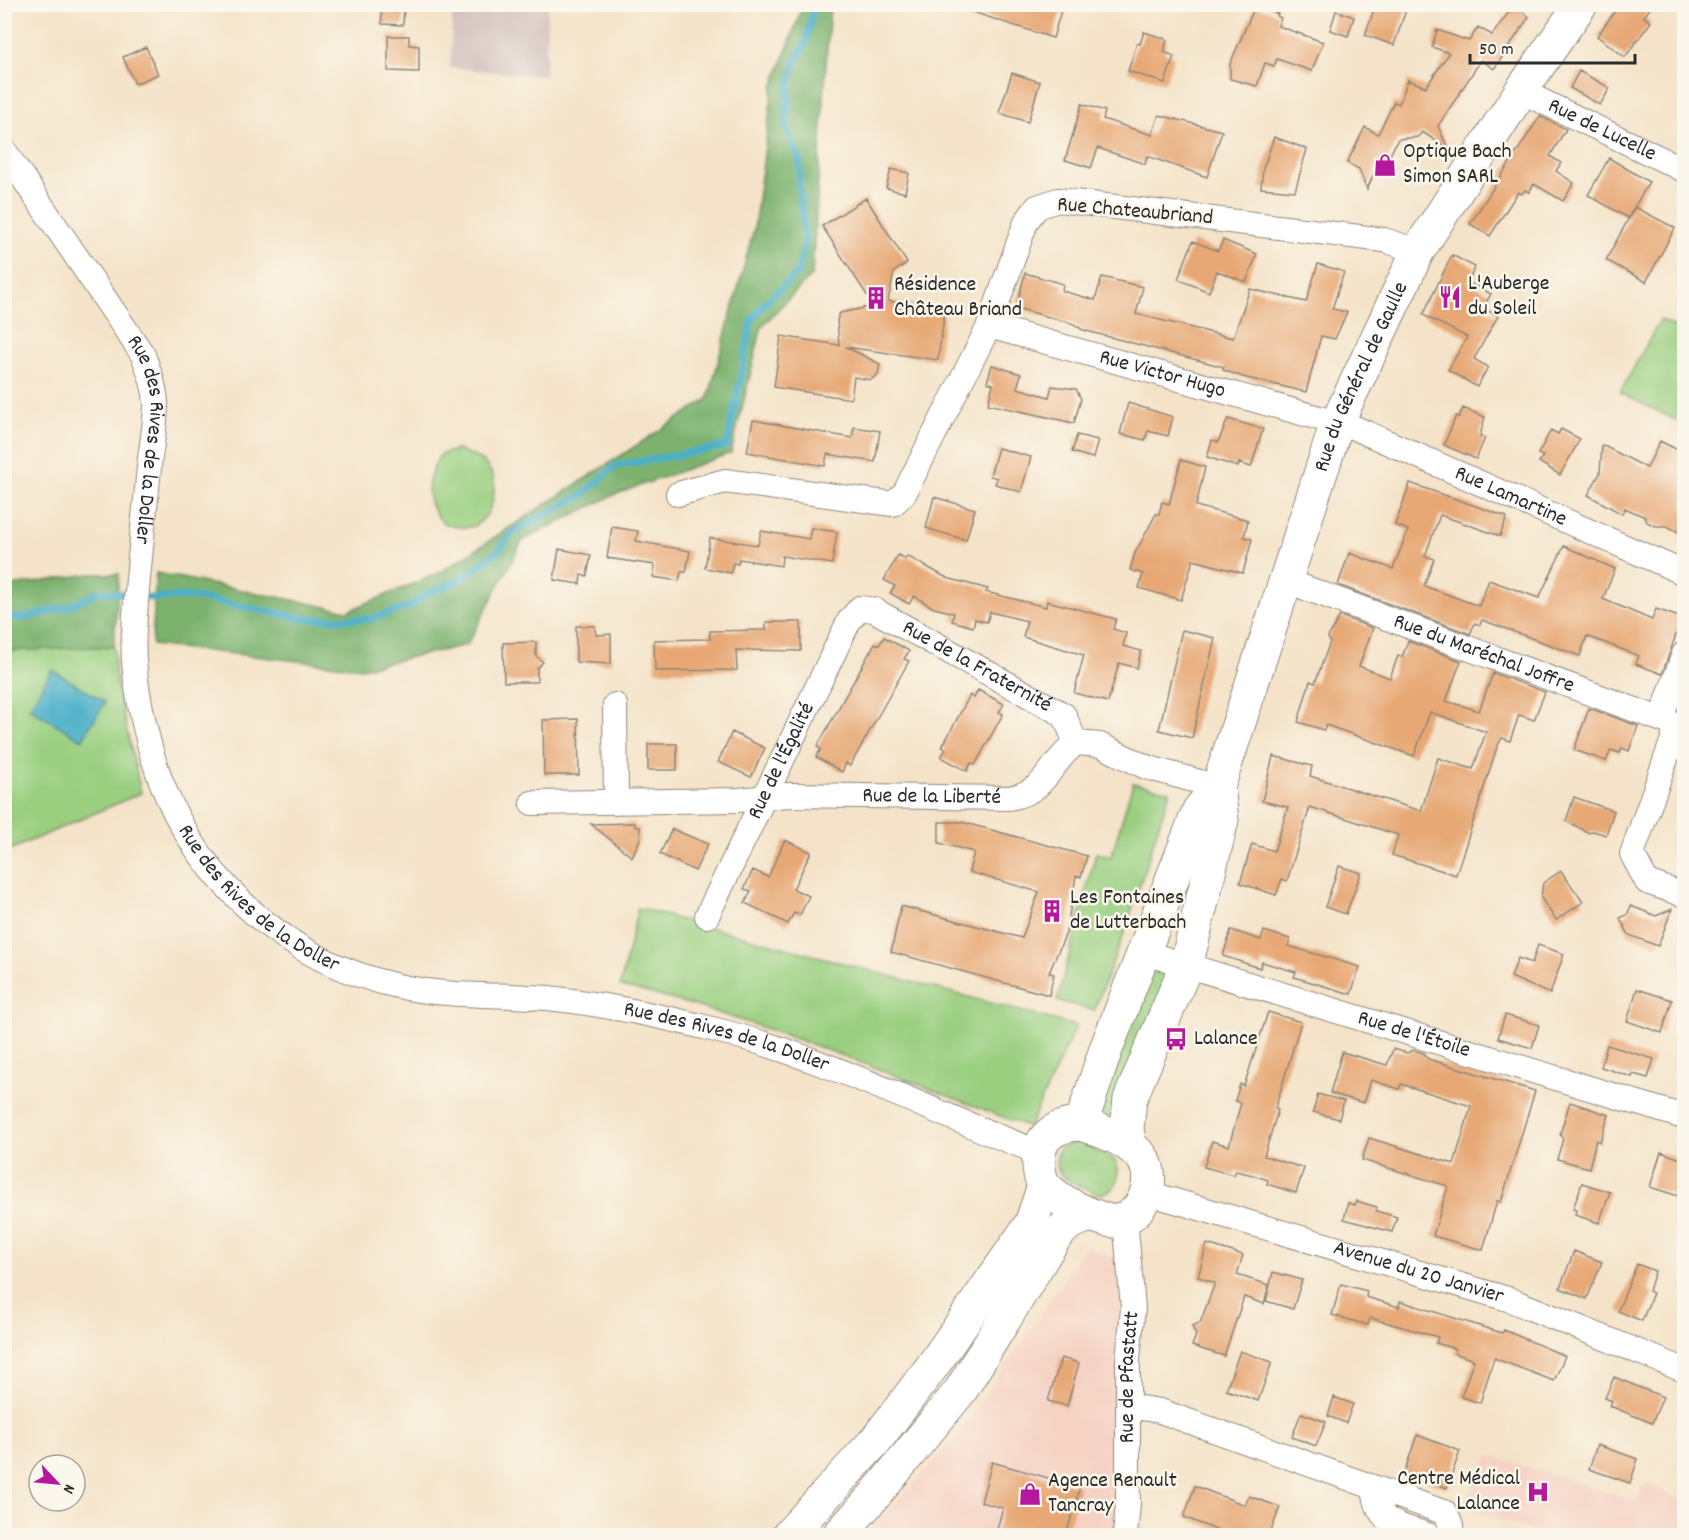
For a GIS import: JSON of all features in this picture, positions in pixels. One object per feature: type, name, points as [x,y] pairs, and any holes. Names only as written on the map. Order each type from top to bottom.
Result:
[{"type":"main road","name":"Rue du Général de Gaulle","points":[[1081,1124],[1106,1049],[1146,952],[1199,810],[1218,787],[1337,423],[1418,251],[1521,91],[1581,4]]},
{"type":"main road","name":"Rue du Général de Gaulle","points":[[1130,1146],[1127,1129],[1130,1099],[1186,966],[1222,820],[1218,787]]},
{"type":"main road","points":[[788,1536],[876,1440],[931,1368],[1031,1224],[1044,1186],[1039,1169],[1038,1152],[1050,1133],[1063,1125],[1081,1124],[1130,1146],[1143,1158],[1149,1175],[1148,1192],[1141,1205],[1125,1218],[1110,1221],[1090,1215],[1044,1186]]},
{"type":"main road","points":[[838,1536],[875,1495],[961,1390],[1055,1237],[1070,1223],[1090,1215]]},
{"type":"street","name":"Rue de Lucelle","points":[[1521,91],[1684,170]]},
{"type":"street","name":"Rue des Rives de la Doller","points":[[4,150],[142,355],[152,378],[155,412],[133,636],[139,693],[151,752],[183,828],[214,875],[251,913],[297,946],[343,971],[401,987],[550,998],[662,1016],[730,1033],[815,1060],[1038,1152]]},
{"type":"street","name":"Rue Chateaubriand","points":[[678,494],[725,481],[893,504],[904,494],[989,326],[1026,222],[1037,207],[1058,200],[1384,240],[1418,251]]},
{"type":"street","name":"Rue Victor Hugo","points":[[989,326],[1337,423]]},
{"type":"street","name":"Rue Lamartine","points":[[1337,423],[1684,573]]},
{"type":"street","name":"Rue du Maréchal Joffre","points":[[1284,580],[1675,724]]},
{"type":"street","name":"Rue de la Fraternité","points":[[860,608],[874,610],[1064,715],[1076,743]]},
{"type":"street","name":"Rue de l'Égalité","points":[[707,916],[849,621],[860,608]]},
{"type":"street","points":[[1684,654],[1675,724],[1632,854],[1647,882],[1684,895]]},
{"type":"street","points":[[615,705],[616,803]]},
{"type":"street","points":[[1076,743],[1100,745],[1146,767],[1218,787]]},
{"type":"street","name":"Rue de la Liberté","points":[[532,803],[738,800],[788,795],[1009,798],[1025,795],[1041,786],[1060,755],[1076,743]]},
{"type":"street","name":"Rue de l'Étoile","points":[[1146,952],[1684,1117]]},
{"type":"street","name":"Avenue du 20 Janvier","points":[[1148,1192],[1508,1299],[1684,1370]]},
{"type":"street","name":"Rue de Pfastatt","points":[[1125,1218],[1133,1287],[1128,1504],[1125,1536]]},
{"type":"street","points":[[1129,1406],[1160,1411],[1446,1513],[1451,1526],[1448,1536]]},
{"type":"street","points":[[1374,1488],[1376,1504],[1385,1519],[1430,1536]]},
{"type":"shaded area","points":[[453,5],[548,5],[545,76],[450,68]]},
{"type":"shaded area","points":[[1086,1247],[1121,1259],[1121,1520],[1118,1535],[864,1536],[956,1438]]},
{"type":"shaded area","name":"Centre Médical Lalance","points":[[1489,1455],[1636,1501],[1645,1483],[1684,1501],[1684,1535],[1543,1535],[1463,1506]]},
{"type":"green space","points":[[803,5],[830,5],[812,275],[762,326],[731,453],[614,495],[523,540],[467,645],[362,668],[152,645],[156,573],[348,611],[441,572],[708,399],[754,229],[773,87]]},
{"type":"green space","points":[[1660,320],[1684,331],[1684,424],[1620,393]]},
{"type":"green space","points":[[457,450],[481,460],[488,467],[494,479],[494,496],[488,512],[477,524],[467,528],[443,523],[436,515],[429,498],[429,481],[441,454]]},
{"type":"green space","points":[[90,574],[119,574],[114,646],[5,651],[5,587]]},
{"type":"green space","points":[[114,646],[116,682],[141,793],[5,852],[4,651]]},
{"type":"green space","points":[[1133,783],[1170,791],[1126,928],[1094,1010],[1057,1001],[1096,853],[1111,857]]},
{"type":"green space","points":[[638,908],[1076,1026],[1029,1127],[775,1032],[672,999],[620,986]]},
{"type":"green space","points":[[1151,966],[1175,973],[1120,1128],[1095,1114]]},
{"type":"green space","points":[[1077,1141],[1116,1161],[1118,1178],[1110,1191],[1098,1194],[1073,1183],[1060,1174],[1056,1159],[1059,1149]]},
{"type":"water","points":[[52,670],[105,702],[82,740],[29,708]]},
{"type":"building","points":[[381,4],[404,4],[403,25],[382,24]]},
{"type":"building","points":[[961,4],[1063,4],[1053,38],[960,8]]},
{"type":"building","points":[[1376,4],[1408,4],[1394,45],[1365,35]]},
{"type":"building","points":[[1620,4],[1653,4],[1644,17],[1651,22],[1625,57],[1597,36]]},
{"type":"building","points":[[1514,5],[1529,17],[1494,69],[1481,60],[1438,126],[1448,148],[1422,132],[1418,137],[1398,139],[1383,169],[1377,167],[1367,189],[1359,169],[1347,163],[1365,127],[1378,134],[1394,102],[1399,104],[1408,80],[1426,87],[1449,53],[1432,47],[1437,30],[1469,41],[1478,27],[1492,35]]},
{"type":"building","points":[[1255,6],[1278,14],[1277,16],[1281,18],[1278,26],[1323,42],[1312,71],[1277,59],[1274,66],[1265,63],[1257,86],[1230,79],[1230,64]]},
{"type":"building","points":[[1336,11],[1354,17],[1348,36],[1330,30]]},
{"type":"building","points":[[1144,32],[1167,39],[1164,52],[1174,56],[1165,83],[1128,71],[1137,43],[1140,44]]},
{"type":"building","points":[[388,36],[409,36],[409,45],[419,46],[419,72],[388,71]]},
{"type":"building","points":[[146,47],[158,74],[135,84],[123,57]]},
{"type":"building","points":[[1579,71],[1610,88],[1600,105],[1570,88]]},
{"type":"building","points":[[1012,73],[1040,82],[1028,122],[999,113]]},
{"type":"building","points":[[1082,104],[1105,111],[1103,119],[1152,135],[1159,115],[1222,131],[1207,177],[1147,156],[1145,164],[1098,148],[1091,168],[1065,160]]},
{"type":"building","points":[[1540,116],[1566,129],[1550,156],[1561,163],[1556,171],[1574,183],[1563,201],[1534,184],[1529,192],[1525,190],[1522,194],[1518,192],[1490,236],[1470,224]]},
{"type":"building","points":[[1274,137],[1307,149],[1295,191],[1261,188],[1263,169]]},
{"type":"building","points":[[1609,158],[1649,182],[1628,218],[1588,195]]},
{"type":"building","points":[[891,169],[909,173],[905,193],[886,188]]},
{"type":"building","name":"Résidence Château Briand","points":[[866,198],[907,263],[894,272],[888,301],[945,310],[938,360],[846,347],[880,364],[878,374],[871,380],[854,377],[851,399],[774,387],[781,336],[839,345],[837,320],[840,313],[874,306],[822,226]]},
{"type":"building","points":[[1635,207],[1675,228],[1646,282],[1606,260]]},
{"type":"building","points":[[1223,240],[1257,254],[1246,282],[1217,271],[1209,292],[1178,279],[1193,241],[1218,251]]},
{"type":"building","points":[[1452,255],[1475,267],[1468,282],[1491,294],[1483,308],[1498,316],[1474,359],[1488,367],[1477,387],[1448,370],[1467,337],[1423,315]]},
{"type":"building","points":[[1318,264],[1344,272],[1332,309],[1347,312],[1335,339],[1321,336],[1306,392],[1243,377],[1223,370],[1224,367],[1083,330],[1071,323],[1016,308],[1025,273],[1063,284],[1062,291],[1095,300],[1102,277],[1143,287],[1136,314],[1233,338],[1250,289],[1306,302]]},
{"type":"building","points":[[992,365],[1021,374],[1017,388],[1049,397],[1052,386],[1076,389],[1081,399],[1074,423],[988,404],[993,384],[987,382]]},
{"type":"building","points":[[1128,403],[1173,417],[1168,436],[1148,431],[1145,440],[1120,434]]},
{"type":"building","points":[[1463,408],[1485,417],[1480,436],[1485,438],[1476,459],[1444,445],[1456,416],[1459,417]]},
{"type":"building","points":[[1228,419],[1263,429],[1251,467],[1239,463],[1238,467],[1207,457],[1212,440],[1218,442]]},
{"type":"building","points":[[753,420],[852,438],[854,427],[880,431],[875,462],[827,454],[825,466],[747,452]]},
{"type":"building","points":[[1561,429],[1580,439],[1560,475],[1539,462],[1543,456],[1538,454],[1551,430],[1558,434]]},
{"type":"building","points":[[1077,435],[1098,440],[1093,458],[1072,452]]},
{"type":"building","points":[[1660,441],[1684,453],[1684,535],[1667,526],[1655,526],[1647,522],[1645,517],[1625,508],[1622,514],[1588,495],[1600,473],[1602,445],[1647,468]]},
{"type":"building","points":[[998,448],[1031,457],[1021,492],[995,484],[997,478],[990,476]]},
{"type":"building","points":[[1181,460],[1205,467],[1196,506],[1248,520],[1244,537],[1252,539],[1243,573],[1193,560],[1181,600],[1139,588],[1143,574],[1130,570],[1135,553],[1156,514],[1159,514],[1162,502],[1169,504]]},
{"type":"building","points":[[1410,483],[1507,517],[1500,536],[1440,515],[1425,556],[1434,559],[1424,586],[1479,606],[1489,580],[1539,598],[1564,546],[1615,569],[1603,599],[1652,620],[1656,609],[1682,618],[1662,674],[1636,664],[1639,656],[1587,636],[1580,656],[1482,620],[1480,625],[1475,623],[1470,634],[1338,585],[1349,553],[1393,569],[1408,530],[1395,525]]},
{"type":"building","points":[[934,497],[975,509],[966,540],[926,528]]},
{"type":"building","points":[[612,527],[638,531],[636,541],[690,551],[686,572],[681,572],[679,581],[653,577],[655,565],[607,558]]},
{"type":"building","points":[[811,528],[837,532],[832,564],[782,556],[781,566],[739,559],[738,564],[733,563],[731,573],[705,568],[710,538],[758,545],[761,531],[809,539]]},
{"type":"building","points":[[559,549],[591,555],[587,576],[581,575],[580,584],[554,580]]},
{"type":"building","points":[[898,555],[905,559],[907,556],[947,578],[988,589],[986,592],[1046,607],[1047,601],[1116,619],[1113,629],[1126,633],[1123,646],[1141,651],[1137,668],[1119,663],[1108,702],[1074,693],[1084,655],[1023,637],[1027,621],[990,612],[987,622],[975,619],[973,627],[952,621],[954,613],[934,608],[914,596],[909,604],[890,593],[895,586],[884,580]]},
{"type":"building","points":[[1340,616],[1373,628],[1359,666],[1390,678],[1398,656],[1402,657],[1408,641],[1461,661],[1446,701],[1479,711],[1493,673],[1545,692],[1534,720],[1519,715],[1510,741],[1502,738],[1497,747],[1456,875],[1392,855],[1398,835],[1310,807],[1287,881],[1282,879],[1276,895],[1240,883],[1252,844],[1274,851],[1288,807],[1262,801],[1273,756],[1312,766],[1310,776],[1421,811],[1438,758],[1473,769],[1486,732],[1430,712],[1414,756],[1326,725],[1324,730],[1298,722],[1310,681],[1315,683],[1330,642],[1328,637]]},
{"type":"building","points":[[766,622],[801,622],[801,651],[736,650],[737,670],[655,671],[654,640],[710,639],[710,631],[766,630]]},
{"type":"building","points":[[576,626],[595,626],[596,635],[611,634],[611,664],[576,662]]},
{"type":"building","points":[[1182,630],[1215,638],[1192,738],[1159,730]]},
{"type":"building","points":[[884,637],[909,651],[904,659],[909,661],[850,766],[846,763],[842,772],[816,757],[821,749],[817,747],[875,643],[879,645]]},
{"type":"building","points":[[536,642],[536,656],[543,662],[537,668],[537,682],[504,682],[503,643]]},
{"type":"building","points":[[978,690],[1004,704],[999,712],[1003,714],[975,765],[971,763],[967,771],[941,757],[946,749],[942,747],[970,695],[974,698]]},
{"type":"building","points":[[1589,708],[1638,726],[1629,751],[1622,748],[1620,753],[1611,750],[1606,761],[1574,750]]},
{"type":"building","points":[[578,719],[579,775],[544,775],[543,720]]},
{"type":"building","points":[[732,732],[765,748],[751,777],[718,762]]},
{"type":"building","points":[[648,744],[677,744],[677,770],[648,770]]},
{"type":"building","points":[[1574,797],[1614,811],[1606,835],[1593,831],[1589,833],[1566,821]]},
{"type":"building","name":"Les Fontaines de Lutterbach","points":[[939,822],[962,822],[1087,856],[1081,877],[1076,876],[1066,933],[1049,973],[1054,974],[1049,995],[891,952],[901,906],[1022,938],[1039,892],[969,872],[974,852],[939,843]]},
{"type":"building","points":[[635,823],[635,827],[640,827],[640,839],[632,857],[591,824]]},
{"type":"building","points":[[672,829],[708,844],[695,871],[660,854]]},
{"type":"building","points":[[785,840],[811,852],[793,889],[809,896],[800,915],[794,913],[788,924],[745,903],[751,891],[744,889],[753,870],[768,877]]},
{"type":"building","points":[[1339,866],[1361,873],[1346,914],[1325,907]]},
{"type":"building","points":[[1561,871],[1583,902],[1556,920],[1541,898],[1543,883]]},
{"type":"building","points":[[1631,906],[1656,916],[1672,909],[1658,946],[1629,935],[1620,918],[1627,915]]},
{"type":"building","points":[[1231,930],[1261,940],[1264,931],[1290,939],[1288,946],[1360,967],[1351,994],[1294,977],[1296,972],[1262,962],[1260,968],[1223,956]]},
{"type":"building","points":[[1538,945],[1564,954],[1550,994],[1511,977],[1518,958],[1532,963]]},
{"type":"building","points":[[1637,989],[1672,1000],[1662,1033],[1627,1021]]},
{"type":"building","points":[[1268,1012],[1301,1022],[1275,1109],[1278,1110],[1264,1156],[1304,1168],[1296,1193],[1267,1184],[1268,1180],[1253,1175],[1236,1171],[1234,1175],[1204,1167],[1212,1141],[1229,1146],[1241,1103],[1235,1101],[1240,1084],[1244,1086]]},
{"type":"building","points":[[1505,1015],[1539,1025],[1532,1048],[1498,1038]]},
{"type":"building","points":[[1607,1045],[1654,1059],[1648,1078],[1633,1074],[1632,1077],[1601,1067]]},
{"type":"building","points":[[1393,1049],[1407,1053],[1414,1050],[1424,1053],[1428,1059],[1535,1091],[1501,1202],[1497,1201],[1483,1250],[1433,1236],[1448,1186],[1362,1160],[1369,1138],[1454,1164],[1471,1106],[1401,1084],[1399,1089],[1371,1080],[1364,1103],[1330,1093],[1342,1052],[1387,1065]]},
{"type":"building","points":[[1318,1094],[1344,1101],[1339,1119],[1313,1112]]},
{"type":"building","points":[[1570,1102],[1609,1115],[1600,1142],[1596,1140],[1589,1168],[1557,1159],[1563,1139],[1560,1134]]},
{"type":"building","points":[[1661,1152],[1684,1160],[1684,1173],[1678,1196],[1650,1187]]},
{"type":"building","points":[[1582,1183],[1610,1192],[1599,1223],[1575,1215],[1576,1210],[1573,1209]]},
{"type":"building","points":[[1356,1201],[1377,1207],[1376,1211],[1397,1217],[1392,1232],[1344,1219],[1348,1203],[1355,1205]]},
{"type":"building","points":[[1207,1244],[1243,1255],[1237,1275],[1269,1285],[1264,1304],[1244,1297],[1224,1356],[1192,1346],[1196,1335],[1192,1326],[1200,1323],[1215,1283],[1198,1277]]},
{"type":"building","points":[[1574,1251],[1602,1262],[1587,1299],[1560,1288]]},
{"type":"building","points":[[1637,1264],[1655,1271],[1649,1291],[1653,1293],[1642,1321],[1618,1311]]},
{"type":"building","points":[[1273,1272],[1302,1280],[1293,1309],[1266,1301]]},
{"type":"building","points":[[1341,1284],[1367,1291],[1366,1297],[1399,1307],[1400,1301],[1502,1333],[1504,1330],[1565,1356],[1554,1381],[1494,1358],[1480,1403],[1461,1397],[1474,1360],[1454,1353],[1456,1349],[1436,1343],[1438,1337],[1370,1318],[1368,1325],[1332,1315]]},
{"type":"building","points":[[1240,1351],[1272,1362],[1258,1401],[1226,1390]]},
{"type":"building","points":[[1061,1358],[1079,1363],[1067,1406],[1048,1401]]},
{"type":"building","points":[[1614,1377],[1663,1397],[1652,1423],[1610,1406],[1612,1401],[1605,1398]]},
{"type":"building","points":[[1334,1397],[1353,1404],[1346,1423],[1328,1416]]},
{"type":"building","points":[[1301,1413],[1326,1422],[1316,1446],[1292,1437]]},
{"type":"building","points":[[1417,1435],[1460,1451],[1447,1488],[1404,1473]]},
{"type":"building","points":[[1597,1445],[1638,1459],[1630,1483],[1589,1469]]},
{"type":"building","name":"Agence Renault Tancray","points":[[992,1462],[1080,1487],[1066,1536],[995,1536],[1003,1508],[981,1502]]},
{"type":"building","points":[[1195,1486],[1245,1505],[1249,1496],[1280,1507],[1269,1536],[1231,1536],[1184,1517]]},
{"type":"waterway","points":[[4,617],[25,618],[73,605],[99,591],[152,598],[194,597],[306,619],[371,619],[411,606],[428,593],[456,582],[496,553],[514,531],[583,495],[615,466],[727,446],[752,320],[763,305],[798,272],[805,242],[799,185],[800,160],[786,127],[789,85],[796,61],[806,43],[814,4]]},
{"type":"place","name":"Optique Bach Simon SARL","points":[[1385,165]]},
{"type":"place","name":"L'Auberge du Soleil","points":[[1450,297]]},
{"type":"place","name":"Résidence Château Briand","points":[[876,298]]},
{"type":"place","name":"Les Fontaines de Lutterbach","points":[[1052,911]]},
{"type":"place","name":"Lalance","points":[[1176,1039]]},
{"type":"place","name":"Centre Médical Lalance","points":[[1538,1492]]},
{"type":"place","name":"Agence Renault Tancray","points":[[1030,1494]]}]
